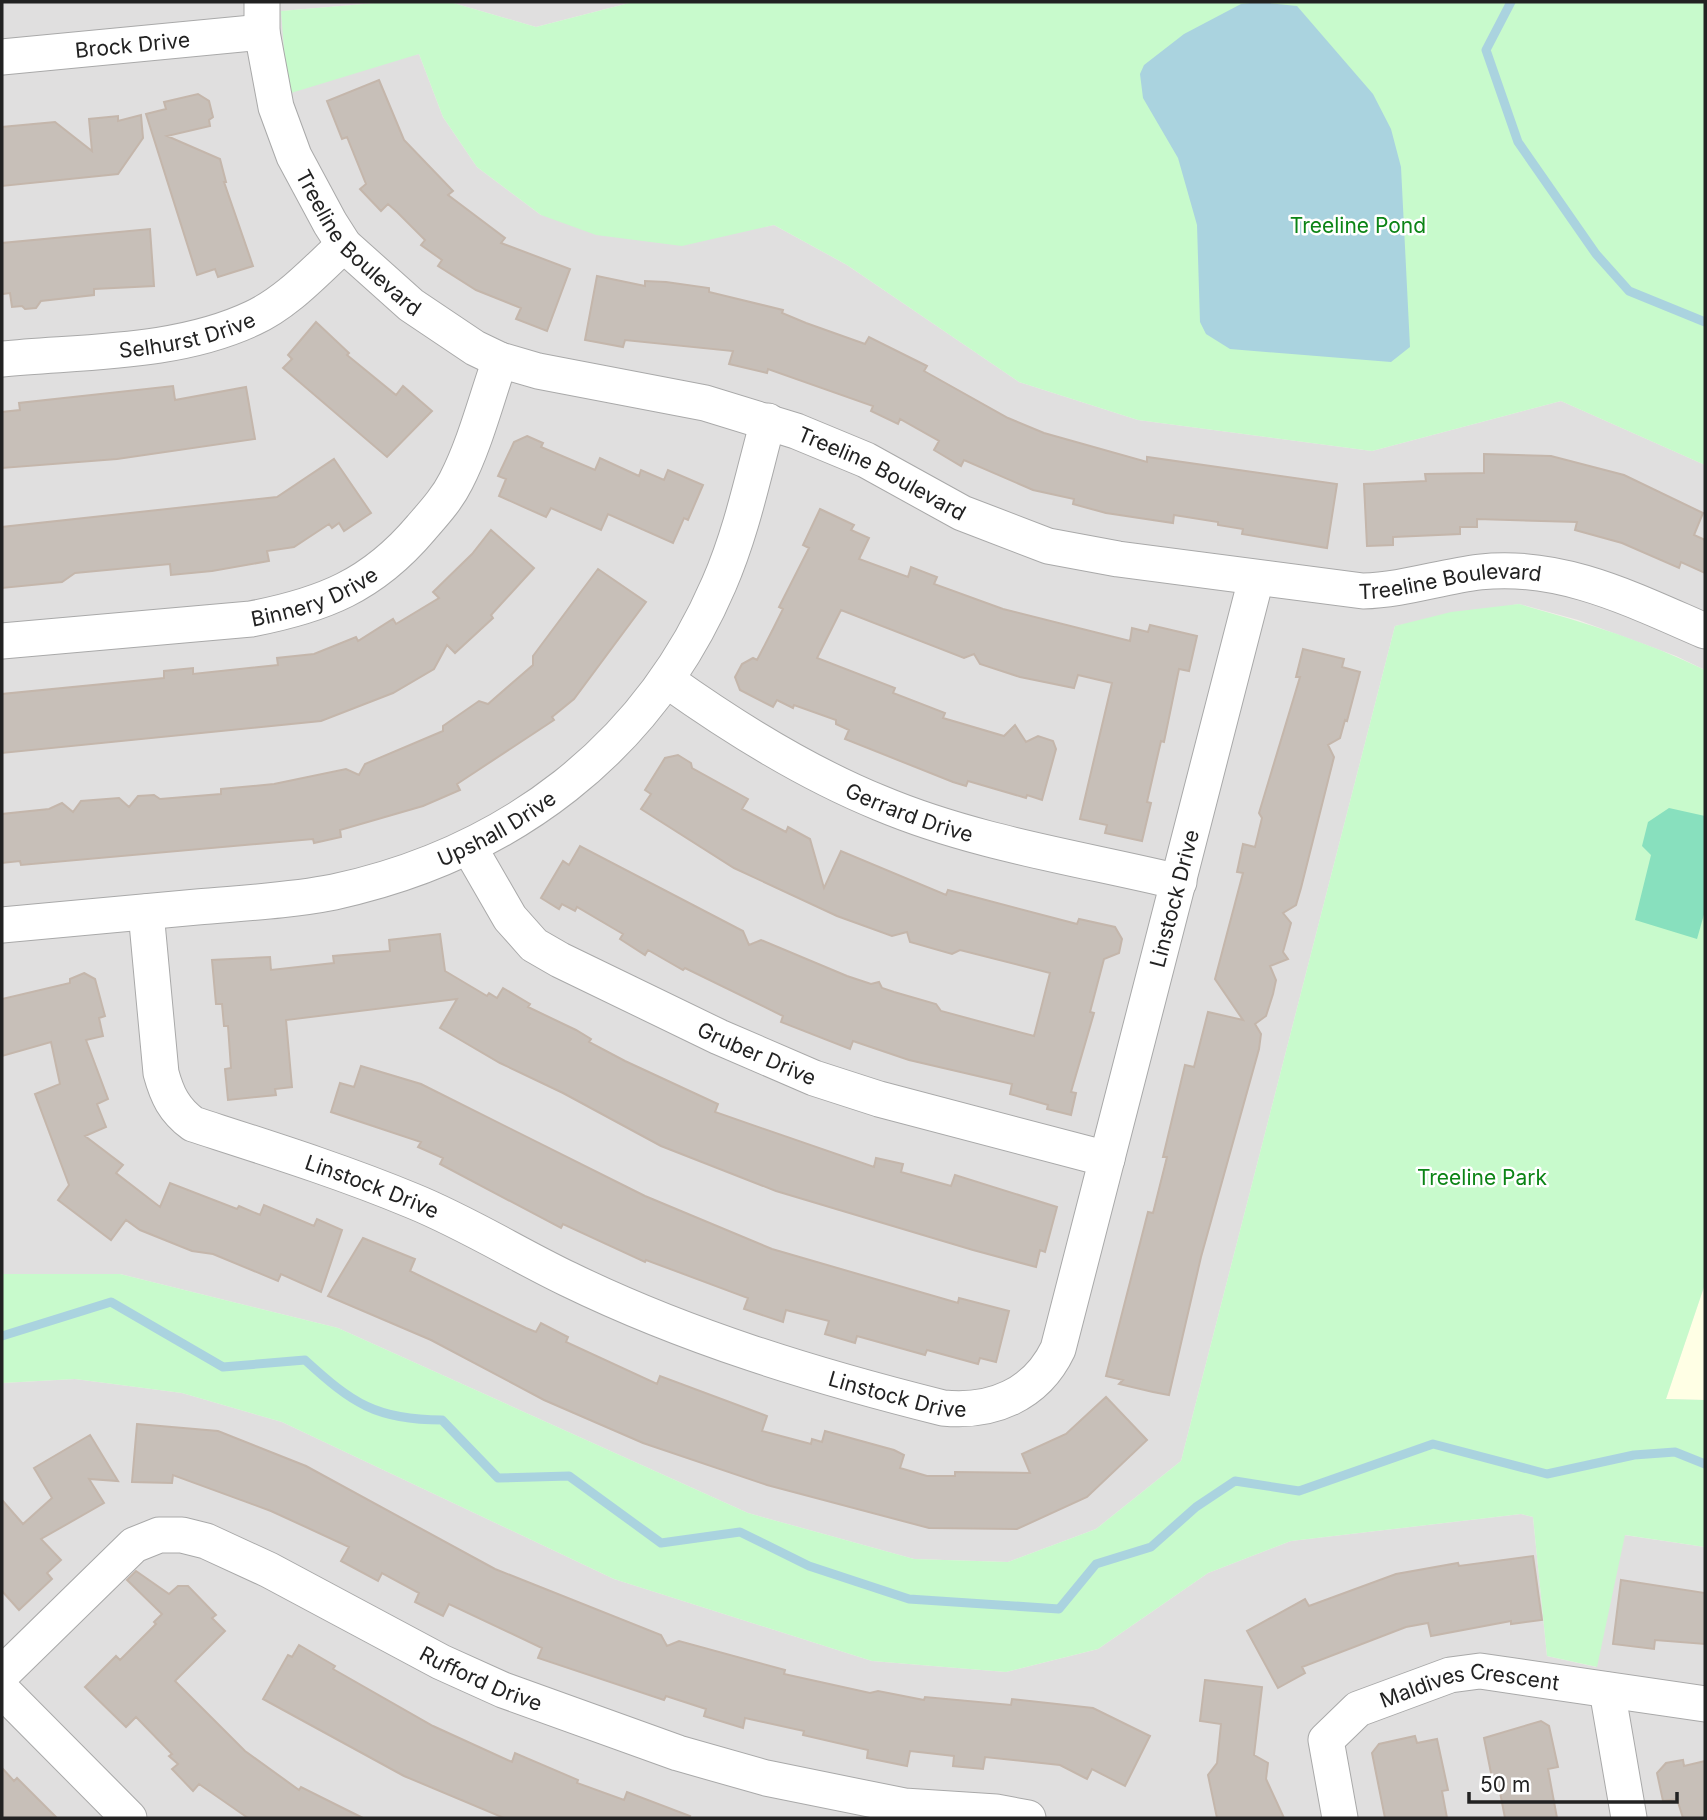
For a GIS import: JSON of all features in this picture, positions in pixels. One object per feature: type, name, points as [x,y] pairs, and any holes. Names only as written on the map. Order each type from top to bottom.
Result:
[{"type":"street","name":"Brock Drive","points":[[2,57],[262,17]]},
{"type":"street","name":"Treeline Boulevard","points":[[262,17],[269,75],[285,132],[304,176],[344,245],[411,305],[445,329],[500,360],[593,383],[705,403],[768,421],[866,460],[962,513],[1020,537],[1080,553],[1256,579],[1363,591],[1389,590],[1479,572],[1549,573],[1611,590],[1705,631]]},
{"type":"street","name":"Selhurst Drive","points":[[2,359],[151,345],[220,330],[274,306],[344,245]]},
{"type":"street","name":"Binnery Drive","points":[[2,641],[251,618],[289,612],[348,591],[403,550],[457,480],[500,360]]},
{"type":"street","name":"Upshall Drive","points":[[2,925],[332,892],[399,875],[470,847],[521,818],[571,782],[647,708],[668,681],[720,582],[740,528],[768,421]]},
{"type":"street","name":"Linstock Drive","points":[[146,912],[161,1073],[167,1095],[178,1113],[193,1124],[310,1161],[415,1202],[466,1224],[567,1279],[693,1332],[811,1373],[920,1402],[961,1409],[993,1406],[1026,1389],[1049,1367],[1069,1312],[1256,579]]},
{"type":"street","name":"Gerrard Drive","points":[[668,681],[780,754],[880,804],[968,832],[1179,882]]},
{"type":"street","name":"Gruber Drive","points":[[470,847],[484,876],[521,932],[534,945],[572,966],[814,1078],[880,1100],[1107,1159]]},
{"type":"street","name":"Rufford Drive","points":[[2,1674],[134,1545],[159,1535],[182,1535],[206,1541],[269,1570],[441,1662],[503,1690],[666,1749],[766,1778],[867,1800],[904,1806],[1019,1814],[1028,1818]]},
{"type":"street","name":"Maldives Crescent","points":[[1340,1818],[1326,1740],[1358,1709],[1450,1675],[1479,1671],[1705,1704]]},
{"type":"street","points":[[2,1690],[128,1818]]},
{"type":"street","points":[[1607,1690],[1629,1818]]},
{"type":"shaded area","points":[[2,2],[387,2],[282,11],[286,75],[419,54],[443,117],[477,167],[541,215],[735,232],[774,225],[847,265],[1019,382],[1138,420],[1372,451],[1561,401],[1705,465],[1705,670],[1676,656],[1578,620],[1519,604],[1395,626],[1181,1461],[1096,1529],[1008,1562],[914,1559],[748,1513],[338,1328],[120,1274],[2,1274]]},
{"type":"shaded area","points":[[450,2],[633,2],[536,27]]},
{"type":"shaded area","points":[[1705,1284],[1705,1400],[1666,1399]]},
{"type":"shaded area","points":[[75,1379],[182,1393],[282,1422],[614,1579],[872,1661],[1006,1672],[1098,1649],[1208,1573],[1291,1541],[1521,1514],[1533,1517],[1547,1656],[1596,1667],[1624,1535],[1705,1547],[1705,1818],[2,1818],[2,1383]]},
{"type":"green space","name":"Treeline Pond","points":[[387,2],[450,2],[536,27],[633,2],[1705,2],[1705,465],[1561,401],[1372,451],[1138,420],[1019,382],[847,265],[774,225],[682,246],[596,235],[541,215],[477,167],[443,117],[419,54],[291,93],[286,75],[281,11]]},
{"type":"green space","name":"Treeline Park","points":[[1519,604],[1614,633],[1705,670],[1705,1284],[1666,1399],[1705,1400],[1705,1547],[1625,1535],[1597,1667],[1547,1656],[1533,1517],[1521,1514],[1291,1541],[1208,1573],[1098,1649],[1006,1672],[872,1661],[614,1579],[282,1422],[182,1393],[75,1379],[2,1383],[2,1274],[120,1274],[338,1328],[748,1513],[914,1559],[1008,1562],[1096,1529],[1181,1461],[1395,626],[1451,612]]},
{"type":"green space","points":[[1669,808],[1705,816],[1705,911],[1697,939],[1635,920],[1651,855],[1642,846],[1648,822]]},
{"type":"water","points":[[1259,2],[1297,6],[1373,94],[1391,129],[1401,167],[1410,347],[1391,362],[1230,349],[1206,334],[1200,322],[1197,225],[1178,158],[1143,98],[1140,74],[1144,65],[1184,34],[1241,4]]},
{"type":"building","points":[[379,80],[404,140],[453,191],[448,195],[505,238],[501,243],[570,269],[547,331],[516,319],[521,308],[476,290],[438,266],[442,260],[421,245],[425,240],[397,212],[388,204],[381,211],[360,189],[366,184],[347,137],[342,139],[327,101]]},
{"type":"building","points":[[198,94],[209,101],[213,117],[209,120],[210,126],[167,136],[220,159],[224,182],[253,266],[218,277],[215,269],[197,275],[146,114],[166,109],[164,102]]},
{"type":"building","points":[[141,115],[143,138],[118,174],[2,186],[2,127],[55,122],[92,151],[89,119],[118,116],[118,121]]},
{"type":"building","points":[[150,229],[154,286],[94,289],[94,295],[41,301],[36,308],[25,309],[22,306],[12,307],[10,293],[2,294],[2,243]]},
{"type":"building","points":[[597,276],[645,286],[645,281],[709,288],[709,292],[783,310],[782,313],[806,323],[865,344],[869,337],[927,366],[924,371],[1008,418],[1044,433],[1147,462],[1147,457],[1337,484],[1327,548],[1242,534],[1243,529],[1218,525],[1218,522],[1174,515],[1173,523],[1106,513],[1073,504],[1074,499],[1033,490],[964,460],[961,466],[934,450],[939,441],[900,419],[898,424],[871,411],[873,406],[768,369],[767,373],[729,364],[733,351],[625,340],[623,347],[585,340]]},
{"type":"building","points":[[316,322],[349,353],[347,355],[396,395],[403,386],[432,411],[387,457],[283,368],[292,359],[288,355]]},
{"type":"building","points":[[173,386],[175,400],[246,387],[255,439],[117,459],[2,468],[2,412],[20,410],[19,403]]},
{"type":"building","points":[[527,436],[543,443],[541,447],[595,470],[600,458],[639,476],[641,470],[664,480],[668,470],[703,485],[688,520],[684,518],[673,543],[608,514],[601,530],[551,508],[546,517],[499,496],[506,479],[498,476],[514,442]]},
{"type":"building","points":[[1484,454],[1551,456],[1624,475],[1703,513],[1694,535],[1705,540],[1705,573],[1681,562],[1679,568],[1622,543],[1575,530],[1577,522],[1477,519],[1477,527],[1460,527],[1460,534],[1393,537],[1393,545],[1367,546],[1364,484],[1426,481],[1425,474],[1484,473]]},
{"type":"building","points":[[334,459],[371,513],[344,531],[339,523],[332,528],[329,524],[294,547],[267,551],[269,561],[171,575],[170,564],[75,573],[62,582],[2,588],[2,527],[277,497]]},
{"type":"building","points":[[820,509],[854,525],[851,530],[869,538],[859,559],[908,577],[911,567],[937,577],[934,584],[1003,609],[1130,641],[1132,628],[1148,632],[1150,625],[1197,636],[1189,671],[1179,669],[1164,742],[1161,741],[1147,802],[1151,803],[1142,841],[1105,833],[1107,825],[1080,819],[1112,683],[1078,675],[1074,688],[1020,677],[980,664],[974,654],[964,658],[841,610],[817,658],[895,688],[893,693],[945,713],[943,718],[1004,736],[1015,725],[1026,742],[1038,736],[1053,741],[1056,749],[1042,800],[968,781],[966,786],[953,782],[845,739],[849,730],[836,724],[836,720],[794,705],[793,708],[777,700],[773,707],[740,690],[735,677],[742,664],[753,658],[757,660],[773,629],[783,609],[779,607],[809,548],[803,545]]},
{"type":"building","points":[[491,530],[534,568],[491,615],[493,618],[455,653],[447,645],[434,669],[393,693],[321,721],[2,753],[2,694],[164,678],[164,671],[193,668],[193,674],[278,665],[277,658],[314,654],[356,637],[358,641],[393,619],[396,624],[439,598],[433,592],[472,554]]},
{"type":"building","points":[[598,569],[646,602],[574,699],[552,717],[554,720],[457,784],[460,790],[423,806],[340,830],[341,837],[314,843],[313,839],[21,865],[20,861],[2,863],[2,814],[49,809],[62,803],[73,812],[81,801],[119,798],[129,807],[138,796],[154,795],[160,799],[221,794],[221,789],[274,784],[346,769],[359,775],[365,764],[443,731],[443,726],[479,701],[488,704],[533,665],[533,656]]},
{"type":"building","points":[[1303,649],[1344,659],[1342,667],[1360,672],[1340,738],[1328,745],[1334,757],[1296,905],[1283,913],[1291,923],[1283,952],[1288,959],[1270,966],[1276,980],[1273,994],[1266,1016],[1255,1024],[1261,1034],[1259,1049],[1201,1257],[1169,1395],[1153,1392],[1119,1384],[1123,1380],[1106,1376],[1148,1212],[1153,1213],[1185,1065],[1194,1067],[1208,1012],[1243,1020],[1215,979],[1243,873],[1237,872],[1243,844],[1255,847],[1262,818],[1259,813],[1300,677],[1296,677]]},
{"type":"building","points":[[678,755],[691,763],[692,768],[748,799],[742,809],[786,832],[788,827],[810,839],[824,888],[841,851],[946,895],[948,890],[1077,924],[1079,919],[1115,927],[1122,939],[1119,953],[1104,959],[1090,1012],[1094,1013],[1071,1092],[1076,1093],[1071,1115],[1047,1109],[1048,1105],[1010,1094],[1012,1084],[909,1060],[853,1041],[850,1049],[781,1022],[783,1016],[685,968],[683,970],[648,950],[645,955],[620,939],[623,934],[577,907],[575,911],[562,904],[559,909],[541,898],[563,861],[569,865],[580,846],[743,931],[749,945],[761,940],[847,976],[871,984],[879,982],[882,988],[936,1004],[941,1011],[1034,1036],[1050,973],[960,950],[952,954],[910,942],[907,932],[892,936],[837,916],[734,868],[641,809],[651,794],[645,790],[665,758]]},
{"type":"building","points":[[440,934],[445,971],[487,996],[489,993],[497,998],[503,988],[530,1004],[528,1007],[591,1039],[589,1042],[718,1104],[715,1112],[874,1167],[876,1158],[903,1164],[901,1172],[951,1186],[955,1175],[1057,1207],[1045,1252],[1040,1250],[1036,1267],[973,1250],[776,1191],[661,1146],[563,1093],[500,1063],[440,1028],[457,999],[286,1020],[292,1087],[275,1089],[276,1095],[228,1100],[225,1069],[231,1068],[228,1026],[224,1026],[222,1004],[216,1004],[212,960],[270,957],[271,970],[334,963],[333,956],[390,951],[389,940]]},
{"type":"building","points":[[84,973],[95,979],[105,1016],[99,1018],[103,1036],[86,1040],[108,1099],[97,1104],[106,1127],[85,1136],[123,1165],[116,1173],[160,1207],[170,1183],[237,1209],[239,1206],[260,1215],[264,1205],[314,1226],[317,1219],[342,1230],[321,1292],[281,1274],[278,1281],[213,1254],[192,1251],[140,1230],[126,1220],[111,1240],[58,1200],[69,1185],[35,1094],[60,1084],[51,1042],[2,1056],[2,999],[70,983],[70,979]]},
{"type":"building","points":[[361,1066],[421,1084],[645,1196],[772,1249],[958,1303],[959,1298],[1009,1311],[996,1362],[980,1358],[978,1364],[927,1350],[925,1355],[857,1336],[855,1343],[825,1334],[829,1321],[786,1310],[783,1322],[744,1309],[748,1298],[646,1260],[645,1262],[563,1224],[561,1228],[440,1164],[443,1158],[418,1147],[421,1142],[331,1112],[340,1083],[354,1087]]},
{"type":"building","points":[[363,1238],[415,1259],[410,1271],[526,1328],[536,1332],[541,1323],[568,1337],[566,1342],[657,1384],[660,1376],[767,1416],[762,1431],[811,1444],[812,1439],[822,1442],[825,1431],[894,1450],[904,1455],[900,1468],[927,1476],[955,1476],[955,1472],[1030,1473],[1022,1454],[1066,1434],[1106,1397],[1147,1440],[1087,1497],[1017,1529],[929,1528],[767,1485],[643,1443],[544,1400],[431,1340],[328,1296]]},
{"type":"building","points":[[137,1424],[218,1431],[306,1466],[495,1569],[661,1635],[667,1646],[679,1641],[785,1670],[784,1674],[870,1693],[878,1691],[924,1700],[925,1697],[1011,1705],[1012,1699],[1093,1708],[1150,1736],[1125,1786],[1092,1769],[1087,1779],[1060,1765],[985,1757],[983,1769],[953,1766],[954,1756],[910,1751],[907,1766],[867,1758],[868,1750],[803,1735],[804,1731],[745,1718],[743,1728],[704,1716],[706,1709],[666,1696],[664,1700],[538,1658],[542,1648],[449,1604],[443,1616],[415,1602],[419,1593],[382,1573],[378,1581],[341,1561],[349,1547],[271,1511],[173,1475],[172,1483],[132,1482]]},
{"type":"building","points":[[90,1435],[118,1481],[89,1479],[104,1503],[41,1539],[61,1560],[47,1573],[52,1579],[19,1610],[2,1591],[2,1500],[23,1524],[52,1498],[34,1468]]},
{"type":"building","points":[[1533,1556],[1542,1620],[1511,1624],[1511,1621],[1431,1636],[1428,1623],[1406,1627],[1302,1667],[1305,1673],[1278,1688],[1247,1631],[1305,1599],[1309,1606],[1396,1574],[1458,1563],[1459,1566]]},
{"type":"building","points":[[136,1571],[169,1594],[178,1586],[188,1586],[216,1615],[212,1618],[225,1631],[175,1681],[245,1751],[299,1790],[301,1787],[363,1818],[248,1818],[199,1784],[193,1791],[172,1769],[178,1764],[169,1756],[172,1754],[136,1717],[126,1727],[85,1687],[116,1656],[120,1660],[156,1624],[154,1622],[162,1614],[127,1580]]},
{"type":"building","points":[[1621,1580],[1705,1593],[1705,1644],[1655,1640],[1654,1649],[1613,1644]]},
{"type":"building","points":[[299,1645],[335,1666],[333,1669],[433,1726],[512,1762],[515,1753],[578,1780],[577,1783],[624,1800],[627,1792],[690,1816],[504,1818],[404,1776],[263,1699],[288,1655],[292,1657]]},
{"type":"building","points":[[1205,1680],[1262,1687],[1254,1755],[1268,1763],[1266,1779],[1284,1818],[1217,1818],[1208,1775],[1217,1763],[1221,1724],[1200,1721]]},
{"type":"building","points":[[1541,1721],[1549,1726],[1558,1767],[1548,1769],[1557,1818],[1505,1818],[1497,1777],[1492,1778],[1484,1738]]},
{"type":"building","points":[[1415,1736],[1417,1743],[1437,1739],[1448,1790],[1442,1791],[1447,1818],[1385,1818],[1372,1753],[1379,1744]]},
{"type":"building","points":[[1683,1760],[1684,1766],[1705,1761],[1705,1818],[1683,1818],[1677,1799],[1663,1801],[1657,1773],[1666,1763]]},
{"type":"building","points":[[2,1768],[14,1781],[17,1778],[57,1818],[2,1818]]},
{"type":"waterway","points":[[1511,2],[1486,50],[1518,142],[1596,254],[1629,291],[1705,322]]},
{"type":"waterway","points":[[2,1336],[111,1302],[223,1367],[305,1360],[337,1388],[366,1406],[399,1417],[442,1420],[498,1478],[569,1476],[661,1543],[740,1532],[809,1566],[909,1599],[1059,1609],[1096,1564],[1151,1547],[1196,1507],[1235,1481],[1299,1491],[1433,1444],[1547,1474],[1634,1455],[1675,1452],[1705,1464]]}]
